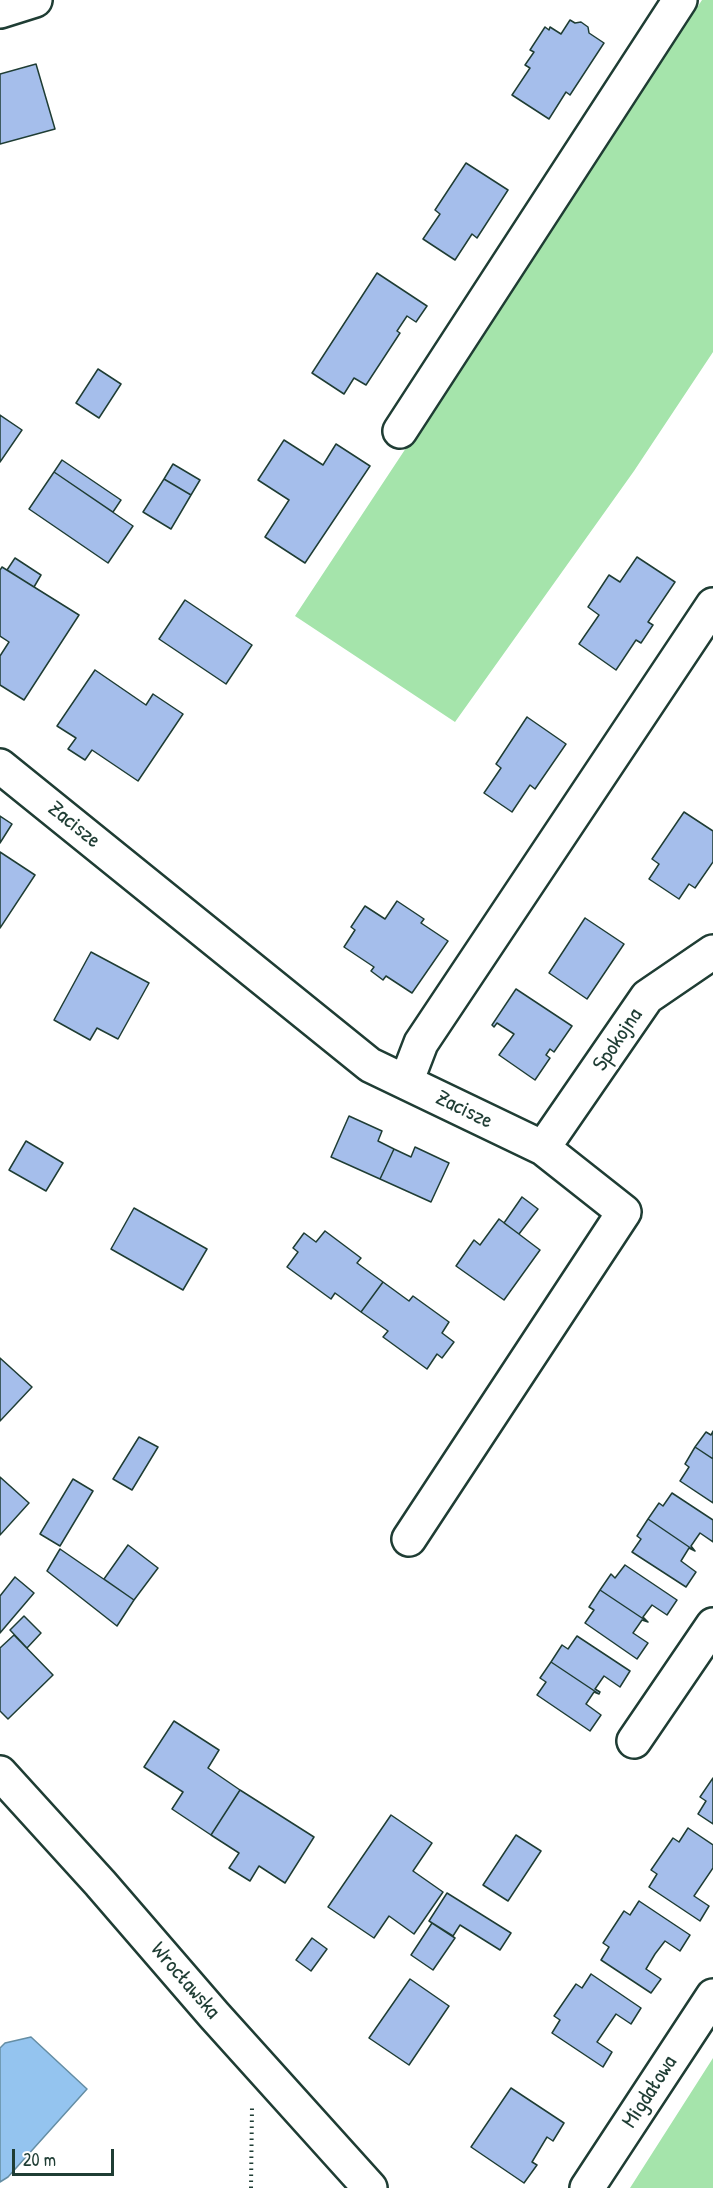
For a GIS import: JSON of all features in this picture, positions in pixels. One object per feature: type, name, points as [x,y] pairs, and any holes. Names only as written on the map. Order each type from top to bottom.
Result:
[{"type":"street","points":[[0,11],[35,0]]},
{"type":"street","points":[[400,431],[680,0]]},
{"type":"street","points":[[406,1082],[421,1043],[713,605]]},
{"type":"street","name":"Zacisze","points":[[0,766],[370,1065],[543,1148],[624,1212],[410,1539]]},
{"type":"street","name":"Spokojna","points":[[543,1148],[647,997],[713,952]]},
{"type":"street","points":[[634,1741],[713,1624]]},
{"type":"street","name":"Wrocławska","points":[[0,1773],[370,2188]]},
{"type":"street","name":"Migdałowa","points":[[587,2188],[713,1996]]},
{"type":"path","points":[[252,2101],[252,2188]]},
{"type":"green space","points":[[702,0],[713,0],[713,352],[634,471],[455,722],[295,616]]},
{"type":"green space","points":[[713,2058],[713,2188],[630,2188]]},
{"type":"water","points":[[31,2037],[87,2089],[8,2177],[0,2182],[0,2048],[5,2043]]},
{"type":"building","points":[[570,20],[575,23],[581,22],[588,27],[589,33],[604,43],[570,95],[566,92],[549,119],[512,95],[530,68],[525,65],[534,52],[530,50],[545,27],[549,30],[550,27],[561,34]]},
{"type":"building","points":[[36,64],[55,129],[0,144],[0,74]]},
{"type":"building","points":[[466,163],[508,190],[477,238],[472,234],[455,260],[423,239],[440,214],[435,210]]},
{"type":"building","points":[[377,273],[427,306],[416,322],[407,316],[397,331],[400,333],[366,385],[354,378],[344,394],[312,373]]},
{"type":"building","points":[[98,369],[121,384],[99,418],[76,403]]},
{"type":"building","points":[[0,415],[22,430],[0,462]]},
{"type":"building","points":[[284,440],[323,465],[336,444],[370,466],[305,563],[265,537],[289,500],[258,480]]},
{"type":"building","points":[[62,460],[121,500],[113,512],[54,472]]},
{"type":"building","points":[[173,464],[200,480],[191,495],[164,479]]},
{"type":"building","points":[[54,472],[133,526],[108,563],[29,509]]},
{"type":"building","points":[[164,479],[191,495],[171,529],[143,512]]},
{"type":"building","points":[[637,557],[675,582],[648,622],[653,625],[641,643],[636,640],[616,670],[579,644],[599,615],[588,607],[609,575],[620,582]]},
{"type":"building","points":[[15,558],[41,575],[34,587],[7,570]]},
{"type":"building","points":[[2,567],[79,615],[24,700],[0,685],[0,656],[9,642],[0,636],[0,570]]},
{"type":"building","points":[[185,600],[252,645],[226,684],[159,639]]},
{"type":"building","points":[[95,670],[146,705],[153,694],[183,714],[138,781],[92,750],[85,760],[68,749],[76,738],[57,726]]},
{"type":"building","points":[[527,717],[566,744],[535,789],[530,785],[512,812],[484,793],[501,768],[496,764]]},
{"type":"building","points":[[684,812],[713,831],[713,862],[695,888],[689,884],[679,899],[649,879],[659,864],[652,859]]},
{"type":"building","points":[[0,816],[12,824],[0,843]]},
{"type":"building","points":[[0,852],[35,875],[0,928]]},
{"type":"building","points":[[397,901],[424,919],[421,923],[448,941],[412,993],[386,976],[383,980],[371,971],[374,967],[344,947],[355,930],[351,927],[365,906],[385,919]]},
{"type":"building","points":[[585,918],[624,944],[587,999],[549,973]]},
{"type":"building","points":[[91,952],[149,983],[118,1039],[97,1028],[90,1040],[54,1020]]},
{"type":"building","points":[[516,989],[572,1026],[554,1052],[550,1049],[546,1055],[550,1058],[535,1080],[499,1055],[514,1034],[497,1023],[494,1027],[492,1025]]},
{"type":"building","points":[[349,1116],[382,1131],[378,1141],[394,1149],[380,1179],[331,1157]]},
{"type":"building","points":[[26,1141],[63,1163],[46,1191],[9,1170]]},
{"type":"building","points":[[415,1147],[449,1163],[431,1202],[380,1179],[394,1149],[411,1157]]},
{"type":"building","points":[[522,1197],[538,1209],[519,1234],[504,1223]]},
{"type":"building","points":[[134,1208],[207,1249],[183,1290],[111,1249]]},
{"type":"building","points":[[499,1219],[540,1250],[504,1300],[456,1266],[474,1240],[480,1245]]},
{"type":"building","points":[[325,1231],[361,1258],[357,1263],[383,1282],[361,1312],[335,1293],[331,1299],[287,1267],[298,1252],[293,1248],[304,1233],[316,1242]]},
{"type":"building","points":[[383,1282],[409,1301],[413,1296],[449,1322],[442,1333],[454,1342],[442,1358],[437,1354],[427,1369],[383,1337],[388,1331],[361,1312]]},
{"type":"building","points":[[0,1358],[32,1387],[0,1421]]},
{"type":"building","points":[[713,1431],[713,1459],[695,1447],[706,1432],[711,1435]]},
{"type":"building","points":[[139,1437],[158,1447],[132,1490],[113,1479]]},
{"type":"building","points":[[695,1447],[713,1459],[713,1503],[680,1481],[689,1467],[685,1464]]},
{"type":"building","points":[[0,1477],[29,1503],[0,1535]]},
{"type":"building","points":[[73,1479],[93,1491],[60,1546],[40,1534]]},
{"type":"building","points":[[672,1493],[713,1520],[713,1542],[700,1533],[691,1546],[695,1551],[648,1519],[659,1503],[663,1506]]},
{"type":"building","points":[[648,1519],[695,1551],[689,1548],[681,1561],[696,1572],[686,1587],[632,1552],[641,1539],[637,1536]]},
{"type":"building","points":[[128,1545],[158,1568],[134,1600],[104,1579]]},
{"type":"building","points":[[60,1549],[134,1600],[117,1626],[47,1571]]},
{"type":"building","points":[[625,1565],[677,1600],[667,1615],[652,1605],[643,1617],[648,1622],[600,1590],[611,1574],[615,1578]]},
{"type":"building","points":[[15,1577],[34,1593],[0,1633],[0,1596]]},
{"type":"building","points":[[600,1590],[648,1622],[642,1620],[633,1633],[648,1643],[637,1659],[585,1623],[594,1610],[589,1607]]},
{"type":"building","points":[[24,1616],[41,1633],[27,1648],[10,1630]]},
{"type":"building","points":[[14,1635],[53,1675],[8,1719],[0,1711],[0,1648]]},
{"type":"building","points":[[577,1636],[630,1671],[620,1687],[604,1676],[595,1689],[600,1692],[599,1694],[551,1662],[562,1645],[568,1649]]},
{"type":"building","points":[[551,1662],[599,1694],[594,1692],[586,1704],[601,1715],[590,1731],[537,1695],[546,1682],[540,1678]]},
{"type":"building","points":[[174,1721],[219,1750],[208,1768],[240,1790],[211,1835],[172,1809],[183,1792],[144,1767]]},
{"type":"building","points":[[713,1778],[713,1824],[698,1814],[706,1801],[700,1797]]},
{"type":"building","points":[[240,1790],[314,1837],[285,1883],[259,1866],[250,1881],[229,1868],[239,1853],[211,1835]]},
{"type":"building","points":[[391,1815],[432,1843],[413,1871],[443,1892],[414,1934],[389,1916],[374,1938],[328,1907]]},
{"type":"building","points":[[688,1828],[713,1845],[713,1868],[694,1896],[709,1906],[700,1921],[649,1887],[657,1874],[651,1870],[673,1838],[679,1842]]},
{"type":"building","points":[[516,1835],[541,1851],[508,1901],[483,1885]]},
{"type":"building","points":[[447,1893],[511,1933],[500,1950],[460,1925],[453,1936],[429,1921]]},
{"type":"building","points":[[639,1901],[690,1935],[680,1951],[665,1941],[655,1954],[646,1969],[661,1979],[651,1993],[601,1960],[609,1947],[603,1943],[624,1911],[630,1915]]},
{"type":"building","points":[[432,1923],[455,1938],[433,1970],[411,1955]]},
{"type":"building","points":[[312,1938],[327,1949],[311,1971],[296,1960]]},
{"type":"building","points":[[591,1974],[641,2008],[631,2024],[616,2014],[597,2042],[612,2052],[603,2067],[552,2033],[560,2020],[554,2016],[576,1984],[582,1988]]},
{"type":"building","points":[[410,1979],[449,2006],[409,2065],[369,2038]]},
{"type":"building","points":[[511,2088],[564,2123],[553,2141],[547,2137],[532,2162],[537,2165],[524,2183],[471,2147]]}]
